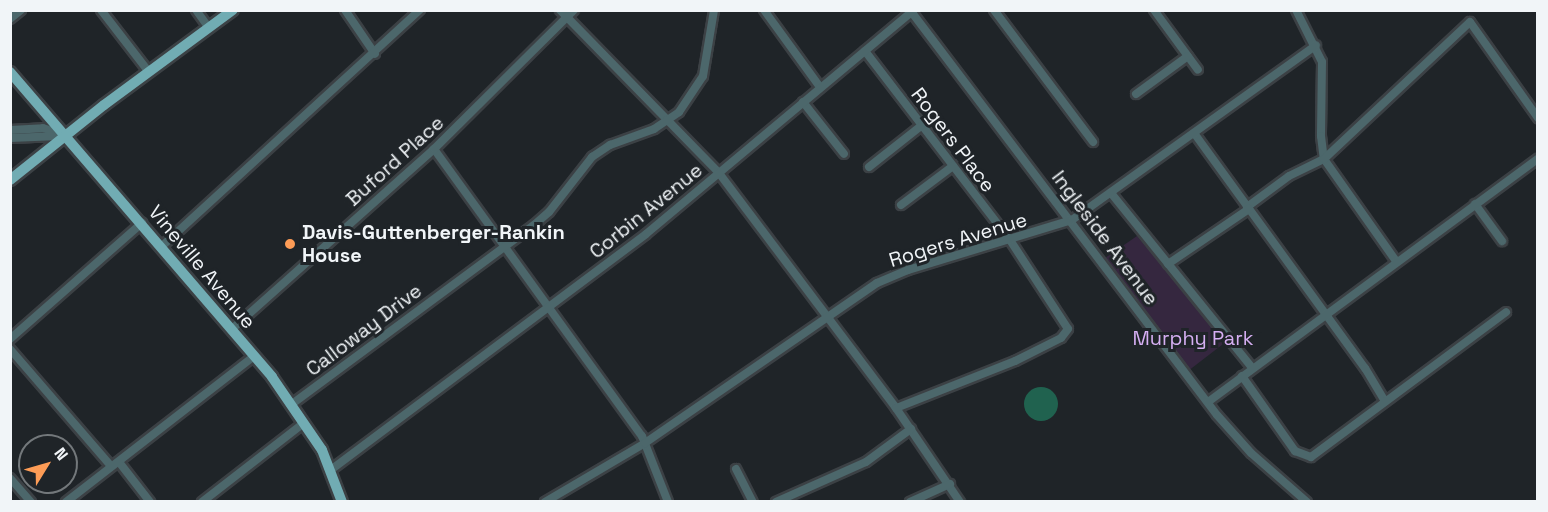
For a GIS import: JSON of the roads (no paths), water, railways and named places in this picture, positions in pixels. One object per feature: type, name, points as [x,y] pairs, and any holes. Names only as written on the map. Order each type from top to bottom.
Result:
[{"type":"main road","points":[[10,180],[64,136],[233,10]]},
{"type":"main road","name":"Vineville Avenue","points":[[10,72],[232,328],[292,404],[332,468],[342,501]]},
{"type":"street","points":[[10,19],[21,10]]},
{"type":"street","points":[[101,10],[149,72]]},
{"type":"street","points":[[196,10],[209,28]]},
{"type":"street","points":[[345,10],[375,54]]},
{"type":"street","points":[[161,247],[375,54],[420,10]]},
{"type":"street","points":[[560,10],[719,173],[896,408],[960,501]]},
{"type":"street","name":"Buford Place","points":[[232,328],[434,149],[574,10]]},
{"type":"street","name":"Calloway Drive","points":[[292,404],[507,246],[549,212],[592,157],[669,120],[692,97],[703,76],[714,10]]},
{"type":"street","points":[[764,10],[820,87]]},
{"type":"street","points":[[994,10],[1093,142]]},
{"type":"street","points":[[1154,10],[1198,70]]},
{"type":"street","points":[[1296,10],[1316,45],[1322,62],[1321,136],[1324,159],[1396,261]]},
{"type":"street","name":"Corbin Avenue","points":[[332,468],[551,308],[719,173],[912,11]]},
{"type":"street","name":"Ingleside Avenue","points":[[912,11],[1208,402],[1251,453],[1307,501]]},
{"type":"street","points":[[1168,264],[1289,176],[1324,159],[1470,22],[1538,118]]},
{"type":"street","name":"Rogers Avenue","points":[[545,501],[645,443],[826,316],[897,274],[1072,220],[1316,45]]},
{"type":"street","name":"Rogers Place","points":[[865,51],[1010,240],[1065,320],[1067,334],[1015,361],[896,408]]},
{"type":"street","points":[[1136,94],[1188,56]]},
{"type":"street","points":[[803,102],[844,154]]},
{"type":"street","points":[[869,167],[921,126]]},
{"type":"street","points":[[10,129],[43,128],[64,136]]},
{"type":"street","points":[[1194,134],[1384,400]]},
{"type":"street","points":[[10,138],[64,136]]},
{"type":"street","points":[[434,149],[507,246],[645,443],[668,501]]},
{"type":"street","points":[[1208,402],[1396,261],[1538,159]]},
{"type":"street","points":[[901,205],[953,166]]},
{"type":"street","points":[[1111,193],[1252,368]]},
{"type":"street","points":[[1474,204],[1502,241]]},
{"type":"street","points":[[10,339],[142,223]]},
{"type":"street","points":[[1242,376],[1295,451],[1305,458],[1506,312]]},
{"type":"street","points":[[10,349],[150,501]]},
{"type":"street","points":[[66,501],[254,356]]},
{"type":"street","points":[[202,501],[304,423]]},
{"type":"street","points":[[776,501],[866,462],[911,429]]},
{"type":"street","points":[[736,469],[753,501]]},
{"type":"street","points":[[10,478],[31,501]]},
{"type":"street","points":[[910,501],[950,484]]},
{"type":"place","name":"Davis-Guttenberger-Rankin House","points":[[290,244]]},
{"type":"park label","name":"Murphy Park","points":[[1193,338]]}]
